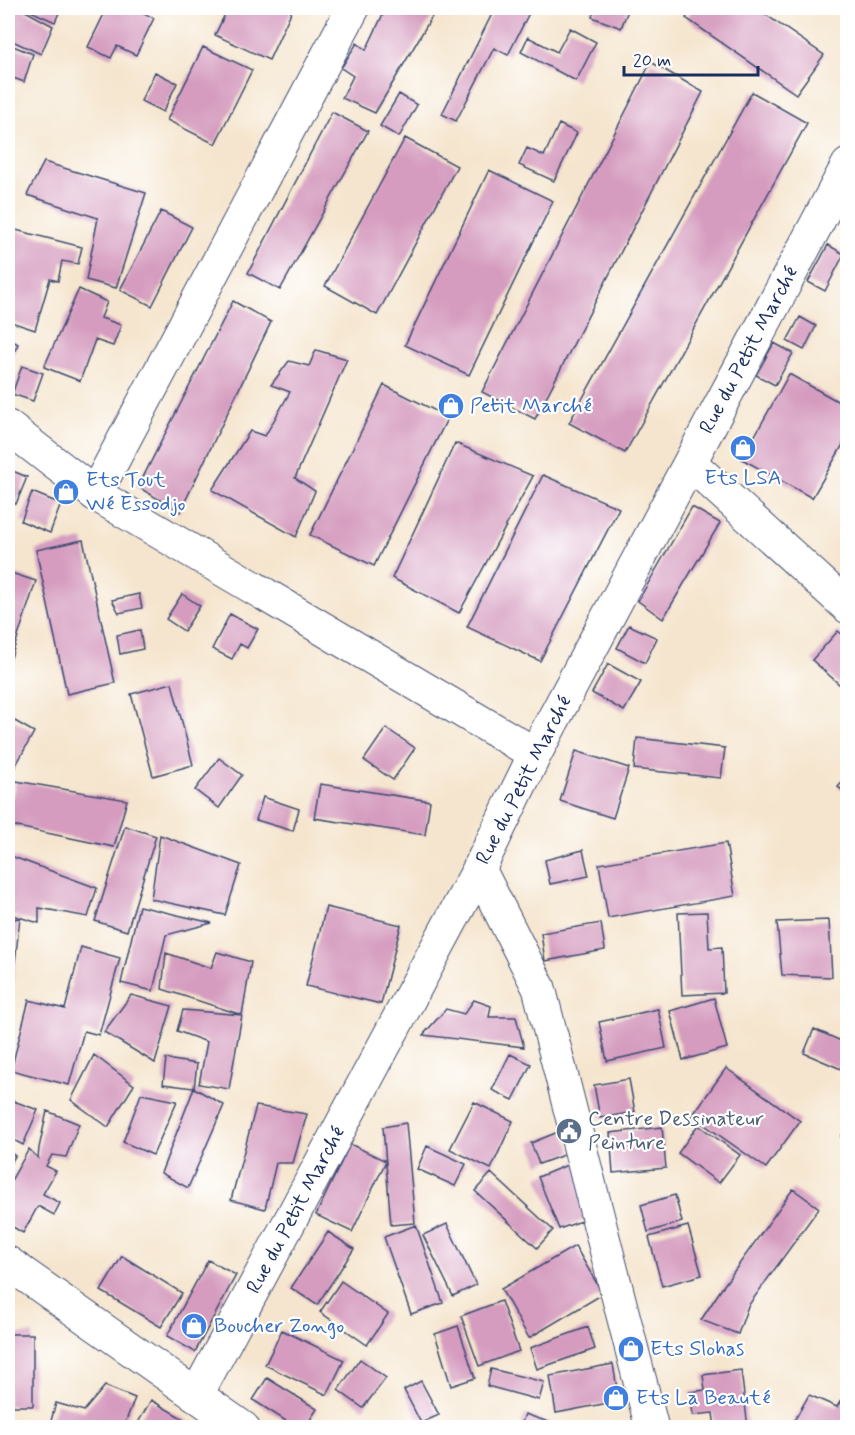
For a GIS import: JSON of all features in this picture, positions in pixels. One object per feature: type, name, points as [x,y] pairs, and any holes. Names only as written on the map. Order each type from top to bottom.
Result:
[{"type":"street","points":[[95,494],[353,8]]},
{"type":"street","name":"Rue du Petit Marché","points":[[197,1394],[479,869],[535,754],[848,165]]},
{"type":"street","points":[[8,427],[95,494],[535,754]]},
{"type":"street","points":[[690,463],[848,607]]},
{"type":"street","points":[[479,869],[539,988],[652,1428]]},
{"type":"street","points":[[8,1263],[243,1428]]},
{"type":"building","points":[[8,8],[20,8],[53,26],[41,54],[8,39]]},
{"type":"building","points":[[24,8],[61,8],[55,22]]},
{"type":"building","points":[[107,8],[133,8],[154,18],[136,55],[117,46],[111,58],[88,47]]},
{"type":"building","points":[[228,8],[293,8],[269,60],[215,35]]},
{"type":"building","points":[[386,8],[437,8],[375,113],[342,98],[353,76],[341,68],[357,43],[366,50]]},
{"type":"building","points":[[495,8],[531,9],[508,55],[494,48],[456,121],[442,114]]},
{"type":"building","points":[[595,8],[629,8],[621,28],[592,17]]},
{"type":"building","points":[[693,8],[756,8],[824,55],[796,94],[686,18]]},
{"type":"building","points":[[570,28],[596,42],[576,81],[521,52],[528,37],[557,52]]},
{"type":"building","points":[[8,44],[33,54],[24,82],[8,76]]},
{"type":"building","points":[[203,47],[252,70],[215,144],[167,120]]},
{"type":"building","points":[[651,62],[703,92],[535,419],[482,392]]},
{"type":"building","points":[[155,72],[177,83],[163,112],[141,101]]},
{"type":"building","points":[[752,92],[807,123],[625,453],[569,423]]},
{"type":"building","points":[[399,94],[417,105],[399,137],[380,126]]},
{"type":"building","points":[[332,112],[368,131],[280,290],[248,273]]},
{"type":"building","points":[[559,124],[577,133],[554,181],[519,165],[527,148],[544,156]]},
{"type":"building","points":[[405,138],[457,166],[377,315],[325,286]]},
{"type":"building","points":[[44,162],[146,193],[116,288],[86,280],[98,218],[27,195]]},
{"type":"building","points":[[489,170],[553,201],[469,375],[405,345]]},
{"type":"building","points":[[161,211],[192,227],[152,306],[120,290]]},
{"type":"building","points":[[8,228],[82,247],[78,264],[62,261],[58,281],[50,279],[35,330],[8,321]]},
{"type":"building","points":[[828,245],[844,254],[825,291],[808,282]]},
{"type":"building","points":[[79,289],[107,302],[101,318],[121,325],[113,346],[95,340],[80,381],[44,367]]},
{"type":"building","points":[[233,301],[271,322],[180,512],[138,487]]},
{"type":"building","points":[[800,317],[816,326],[804,350],[787,341]]},
{"type":"building","points":[[8,338],[18,344],[8,365]]},
{"type":"building","points":[[774,343],[793,353],[775,385],[756,375]]},
{"type":"building","points":[[316,350],[347,359],[295,478],[315,491],[296,537],[212,490],[250,431],[265,436],[290,392],[271,385],[289,361],[309,366]]},
{"type":"building","points":[[22,366],[43,373],[33,401],[12,394]]},
{"type":"building","points":[[789,374],[848,407],[848,436],[812,498],[742,459]]},
{"type":"building","points":[[384,385],[448,417],[374,566],[310,535]]},
{"type":"building","points":[[455,443],[533,476],[459,613],[392,578]]},
{"type":"building","points":[[8,469],[27,477],[16,504],[8,501]]},
{"type":"building","points":[[543,475],[619,508],[540,661],[467,627]]},
{"type":"building","points":[[32,492],[61,504],[50,533],[21,521]]},
{"type":"building","points":[[692,507],[720,523],[663,619],[638,601]]},
{"type":"building","points":[[83,540],[115,683],[67,694],[36,550]]},
{"type":"building","points":[[8,572],[36,581],[8,667]]},
{"type":"building","points":[[139,594],[142,608],[119,613],[112,600]]},
{"type":"building","points":[[182,594],[200,606],[184,631],[166,619]]},
{"type":"building","points":[[230,614],[258,629],[247,648],[240,644],[232,659],[212,649]]},
{"type":"building","points":[[629,625],[657,638],[645,663],[617,648]]},
{"type":"building","points":[[140,630],[143,649],[120,654],[117,635]]},
{"type":"building","points":[[838,631],[848,639],[848,692],[812,660]]},
{"type":"building","points":[[608,664],[641,682],[624,711],[592,693]]},
{"type":"building","points":[[172,683],[193,765],[153,776],[131,694]]},
{"type":"building","points":[[8,717],[34,732],[15,767],[8,763]]},
{"type":"building","points":[[386,728],[415,748],[393,780],[364,760]]},
{"type":"building","points":[[637,738],[725,748],[721,778],[634,769]]},
{"type":"building","points":[[576,751],[629,768],[613,818],[560,801]]},
{"type":"building","points":[[219,758],[242,775],[219,808],[195,790]]},
{"type":"building","points":[[848,775],[848,794],[838,787]]},
{"type":"building","points":[[16,781],[127,800],[114,847],[8,825]]},
{"type":"building","points":[[320,784],[430,801],[425,835],[314,818]]},
{"type":"building","points":[[263,797],[299,809],[293,831],[256,820]]},
{"type":"building","points":[[125,826],[156,836],[127,931],[95,921]]},
{"type":"building","points":[[160,835],[241,865],[225,915],[151,899]]},
{"type":"building","points":[[726,843],[735,896],[608,918],[599,864]]},
{"type":"building","points":[[583,850],[589,876],[550,884],[545,860]]},
{"type":"building","points":[[8,855],[97,888],[88,917],[39,908],[39,923],[8,914]]},
{"type":"building","points":[[139,906],[212,923],[166,935],[153,991],[121,983]]},
{"type":"building","points":[[326,907],[401,925],[381,1004],[306,986]]},
{"type":"building","points":[[707,912],[709,948],[722,947],[724,993],[682,995],[678,913]]},
{"type":"building","points":[[20,918],[9,1015],[8,1015],[8,920]]},
{"type":"building","points":[[829,920],[832,977],[782,975],[777,922]]},
{"type":"building","points":[[601,923],[605,950],[545,961],[541,933]]},
{"type":"building","points":[[81,947],[120,958],[99,1035],[84,1031],[69,1085],[11,1070],[29,1000],[65,1009]]},
{"type":"building","points":[[217,952],[251,962],[242,1015],[162,989],[166,953],[211,968]]},
{"type":"building","points":[[131,995],[172,1006],[155,1063],[104,1032]]},
{"type":"building","points":[[714,998],[727,1048],[683,1060],[670,1011]]},
{"type":"building","points":[[474,1000],[491,1006],[489,1017],[516,1017],[524,1047],[423,1035],[446,1009],[464,1014]]},
{"type":"building","points":[[658,1009],[666,1048],[607,1061],[599,1022]]},
{"type":"building","points":[[183,1010],[242,1015],[229,1089],[199,1084],[207,1042],[177,1031]]},
{"type":"building","points":[[848,1012],[848,1026],[843,1025]]},
{"type":"building","points":[[814,1029],[848,1044],[848,1072],[804,1053]]},
{"type":"building","points":[[510,1054],[531,1064],[513,1100],[492,1090]]},
{"type":"building","points":[[94,1055],[134,1085],[108,1127],[71,1100]]},
{"type":"building","points":[[166,1059],[197,1064],[194,1088],[163,1084]]},
{"type":"building","points":[[726,1068],[800,1121],[766,1168],[692,1116]]},
{"type":"building","points":[[629,1079],[635,1112],[600,1118],[594,1085]]},
{"type":"building","points":[[194,1088],[224,1105],[188,1188],[161,1173]]},
{"type":"building","points":[[141,1094],[177,1101],[153,1155],[123,1142]]},
{"type":"building","points":[[8,1099],[38,1110],[23,1145],[8,1137]]},
{"type":"building","points":[[474,1102],[513,1121],[491,1169],[450,1149]]},
{"type":"building","points":[[256,1106],[307,1114],[293,1163],[276,1163],[265,1209],[231,1200]]},
{"type":"building","points":[[47,1111],[79,1124],[66,1157],[52,1155],[46,1166],[56,1171],[43,1194],[60,1203],[54,1215],[38,1206],[23,1233],[8,1224],[8,1186],[29,1149],[38,1158]]},
{"type":"building","points":[[406,1123],[415,1223],[391,1225],[383,1127]]},
{"type":"building","points":[[848,1124],[848,1140],[841,1137]]},
{"type":"building","points":[[698,1125],[740,1155],[719,1183],[678,1153]]},
{"type":"building","points":[[662,1127],[666,1168],[613,1173],[610,1133]]},
{"type":"building","points":[[563,1130],[572,1152],[539,1164],[531,1143]]},
{"type":"building","points":[[350,1144],[386,1161],[352,1232],[316,1215]]},
{"type":"building","points":[[427,1146],[466,1164],[455,1186],[417,1169]]},
{"type":"building","points":[[8,1151],[15,1156],[8,1168]]},
{"type":"building","points":[[577,1161],[598,1215],[559,1229],[538,1177]]},
{"type":"building","points":[[491,1173],[553,1230],[537,1248],[475,1191]]},
{"type":"building","points":[[793,1189],[819,1208],[748,1306],[738,1334],[701,1320],[722,1288]]},
{"type":"building","points":[[675,1195],[682,1222],[648,1232],[641,1205]]},
{"type":"building","points":[[447,1224],[476,1285],[453,1296],[423,1235]]},
{"type":"building","points":[[416,1225],[443,1303],[411,1314],[384,1237]]},
{"type":"building","points":[[688,1226],[702,1275],[662,1286],[649,1237]]},
{"type":"building","points":[[328,1232],[354,1249],[317,1305],[291,1288]]},
{"type":"building","points":[[575,1246],[603,1294],[529,1338],[501,1289]]},
{"type":"building","points":[[122,1256],[182,1293],[161,1327],[101,1291]]},
{"type":"building","points":[[208,1260],[236,1275],[195,1352],[167,1336]]},
{"type":"building","points":[[341,1281],[388,1314],[367,1345],[320,1312]]},
{"type":"building","points":[[501,1301],[519,1351],[479,1366],[461,1316]]},
{"type":"building","points":[[458,1326],[475,1378],[451,1386],[435,1334]]},
{"type":"building","points":[[588,1327],[595,1349],[537,1369],[530,1348]]},
{"type":"building","points":[[282,1330],[344,1360],[327,1395],[265,1365]]},
{"type":"building","points":[[8,1334],[33,1334],[33,1406],[8,1406]]},
{"type":"building","points":[[360,1359],[386,1378],[363,1408],[338,1390]]},
{"type":"building","points":[[613,1364],[619,1401],[556,1413],[550,1376]]},
{"type":"building","points":[[491,1369],[544,1382],[539,1400],[487,1386]]},
{"type":"building","points":[[741,1370],[748,1428],[715,1428],[713,1413],[693,1415],[690,1392],[705,1390],[703,1375]]},
{"type":"building","points":[[267,1378],[317,1409],[305,1428],[297,1428],[253,1400]]},
{"type":"building","points":[[421,1381],[439,1415],[421,1423],[404,1390]]},
{"type":"building","points":[[105,1386],[135,1398],[123,1428],[49,1428],[56,1403],[84,1411]]},
{"type":"building","points":[[848,1389],[848,1428],[806,1428],[794,1421],[809,1395],[837,1407]]},
{"type":"building","points":[[151,1400],[199,1428],[135,1428]]},
{"type":"building","points":[[525,1414],[563,1427],[563,1428],[520,1428]]},
{"type":"building","points":[[8,1421],[25,1424],[25,1428],[8,1428]]},
{"type":"place","name":"Petit Marché","points":[[451,406]]},
{"type":"place","name":"Ets LSA","points":[[743,448]]},
{"type":"place","name":"Ets Tout Wé Essodjo","points":[[66,492]]},
{"type":"place","name":"Centre Dessinateur Peinture","points":[[569,1131]]},
{"type":"place","name":"Boucher Zongo","points":[[194,1326]]},
{"type":"place","name":"Ets Slohas","points":[[631,1349]]},
{"type":"place","name":"Ets La Beauté","points":[[616,1398]]}]
